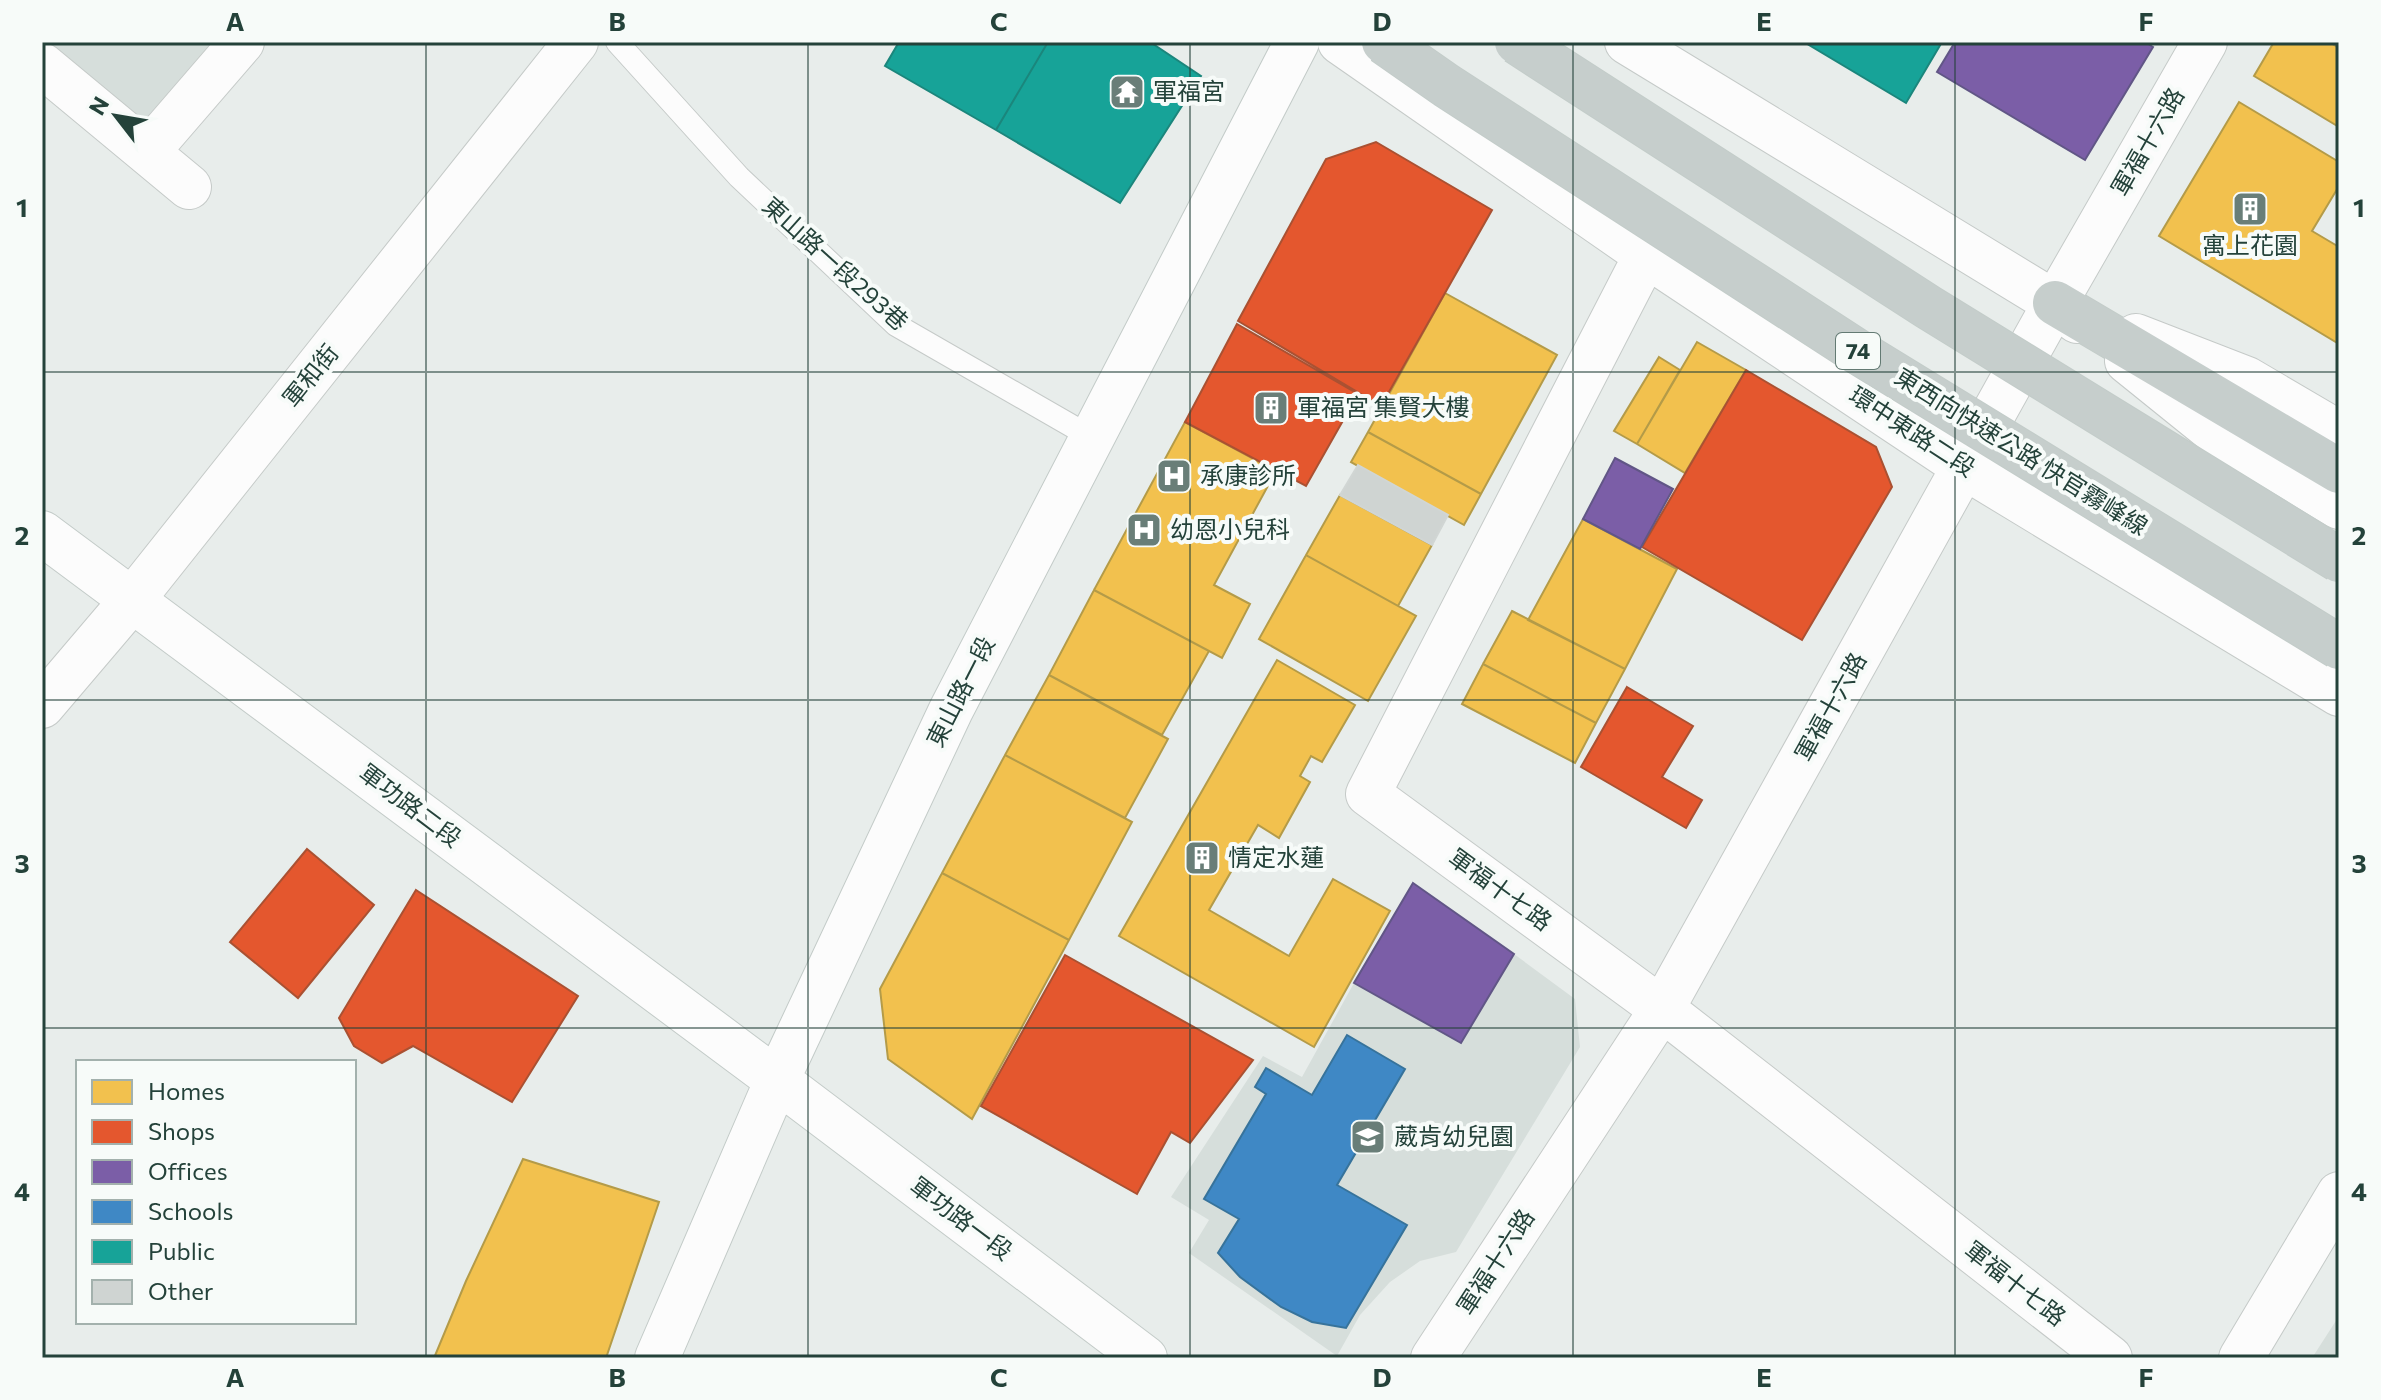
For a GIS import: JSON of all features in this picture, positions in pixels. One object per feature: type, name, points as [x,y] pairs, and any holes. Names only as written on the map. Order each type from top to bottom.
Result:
[{"type":"highway","name":"東西向快速公路 快官霧峰線","points":[[1384,42],[1858,352],[2339,647]]},
{"type":"highway","points":[[1517,42],[1928,307],[2339,560]]},
{"type":"highway","points":[[2055,303],[2339,471]]},
{"type":"street","points":[[147,152],[242,42]]},
{"type":"street","name":"軍和街","points":[[42,706],[133,599],[576,42]]},
{"type":"street","name":"東山路一段","points":[[657,1358],[777,1080],[951,710],[1297,42]]},
{"type":"street","name":"環中東路二段","points":[[1340,42],[1646,255],[1966,468],[2339,694]]},
{"type":"street","points":[[1627,42],[2055,303],[2215,432],[2339,507]]},
{"type":"street","name":"軍福十六路","points":[[1433,1358],[1662,1009],[1966,468],[2055,303],[2205,42]]},
{"type":"street","points":[[42,65],[189,187]]},
{"type":"street","name":"軍福十七路","points":[[1646,255],[1368,794],[1662,1009],[2110,1358]]},
{"type":"street","points":[[2055,303],[2247,379],[2339,433]]},
{"type":"street","name":"軍功路二段","points":[[42,533],[777,1080]]},
{"type":"street","name":"軍功路一段","points":[[777,1080],[1145,1358]]},
{"type":"street","points":[[2241,1358],[2339,1194]]},
{"type":"lane","name":"東山路一段293巷","points":[[617,42],[739,177],[896,325],[1091,437]]},
{"type":"shaded area","points":[[42,42],[223,42],[141,134],[42,49]]},
{"type":"shaded area","name":"葳肯幼兒園","points":[[1514,954],[1575,999],[1580,1047],[1456,1252],[1420,1261],[1390,1282],[1360,1315],[1337,1356],[1189,1253],[1209,1220],[1171,1197],[1263,1056],[1302,1077],[1354,983],[1461,1043]]},
{"type":"shaded area","points":[[2339,1316],[2339,1358],[2312,1358]]},
{"type":"building: Homes","points":[[2274,42],[2329,42],[2339,48],[2339,127],[2254,76]]},
{"type":"building: Homes","name":"寓上花園","points":[[2239,102],[2339,162],[2339,186],[2312,231],[2339,247],[2339,344],[2159,236]]},
{"type":"building: Homes","points":[[1445,293],[1557,355],[1481,494],[1368,432]]},
{"type":"building: Homes","points":[[1697,342],[1746,370],[1685,473],[1637,444]]},
{"type":"building: Homes","points":[[1659,357],[1680,370],[1637,444],[1614,431]]},
{"type":"building: Homes","points":[[1185,422],[1276,471],[1214,585],[1250,604],[1222,658],[1094,590]]},
{"type":"building: Homes","points":[[1368,432],[1481,494],[1464,525],[1351,462]]},
{"type":"building: Homes","points":[[1340,495],[1432,545],[1398,606],[1306,555]]},
{"type":"building: Homes","points":[[1583,519],[1677,569],[1625,669],[1528,620]]},
{"type":"building: Homes","points":[[1306,555],[1416,616],[1368,701],[1259,639]]},
{"type":"building: Homes","points":[[1094,590],[1209,651],[1162,735],[1049,675]]},
{"type":"building: Homes","points":[[1512,611],[1625,669],[1596,723],[1483,664]]},
{"type":"building: Homes","name":"情定水蓮","points":[[1277,660],[1355,705],[1322,762],[1311,756],[1300,776],[1310,782],[1279,838],[1258,825],[1209,910],[1289,956],[1333,879],[1390,911],[1314,1047],[1119,936]]},
{"type":"building: Homes","points":[[1483,664],[1596,723],[1575,763],[1462,704]]},
{"type":"building: Homes","points":[[1049,675],[1168,739],[1125,818],[1005,755]]},
{"type":"building: Homes","points":[[1005,755],[1132,822],[1069,940],[942,873]]},
{"type":"building: Homes","points":[[942,873],[1069,940],[972,1119],[888,1059],[880,989]]},
{"type":"building: Homes","points":[[523,1159],[659,1202],[606,1358],[434,1358],[466,1281]]},
{"type":"building: Shops","points":[[1376,142],[1492,210],[1381,406],[1238,321],[1326,159]]},
{"type":"building: Shops","name":"軍福宮 集賢大樓","points":[[1237,324],[1358,394],[1306,486],[1185,422]]},
{"type":"building: Shops","points":[[1746,370],[1876,447],[1892,487],[1802,640],[1642,547]]},
{"type":"building: Shops","points":[[1627,687],[1693,726],[1662,777],[1702,800],[1686,828],[1581,767]]},
{"type":"building: Shops","points":[[307,849],[374,905],[298,998],[230,942]]},
{"type":"building: Shops","points":[[416,890],[578,996],[512,1102],[413,1046],[382,1063],[354,1046],[339,1018]]},
{"type":"building: Shops","points":[[1065,955],[1253,1060],[1190,1143],[1171,1132],[1137,1194],[981,1106]]},
{"type":"building: Offices","points":[[1955,42],[2145,42],[2153,47],[2085,160],[1937,72]]},
{"type":"building: Offices","points":[[1615,458],[1673,489],[1640,549],[1583,519]]},
{"type":"building: Offices","points":[[1413,883],[1514,954],[1461,1043],[1354,983]]},
{"type":"building: Schools","name":"葳肯幼兒園","points":[[1347,1035],[1405,1069],[1337,1185],[1407,1225],[1346,1328],[1312,1322],[1281,1307],[1240,1277],[1218,1253],[1239,1219],[1204,1199],[1266,1094],[1255,1087],[1266,1068],[1312,1095]]},
{"type":"building: Public","points":[[899,42],[1048,42],[996,130],[885,66]]},
{"type":"building: Public","points":[[1048,42],[1150,42],[1201,76],[1120,203],[996,130]]},
{"type":"building: Public","points":[[1804,42],[1942,42],[1906,103]]},
{"type":"building: Other","points":[[1358,465],[1448,515],[1432,545],[1340,495]]},
{"type":"place","name":"軍福宮","points":[[1127,92]]},
{"type":"place","name":"寓上花園","points":[[2250,209]]},
{"type":"place","name":"軍福宮 集賢大樓","points":[[1271,408]]},
{"type":"place","name":"承康診所","points":[[1174,476]]},
{"type":"place","name":"幼恩小兒科","points":[[1144,530]]},
{"type":"place","name":"情定水蓮","points":[[1202,858]]},
{"type":"place","name":"葳肯幼兒園","points":[[1368,1137]]}]
